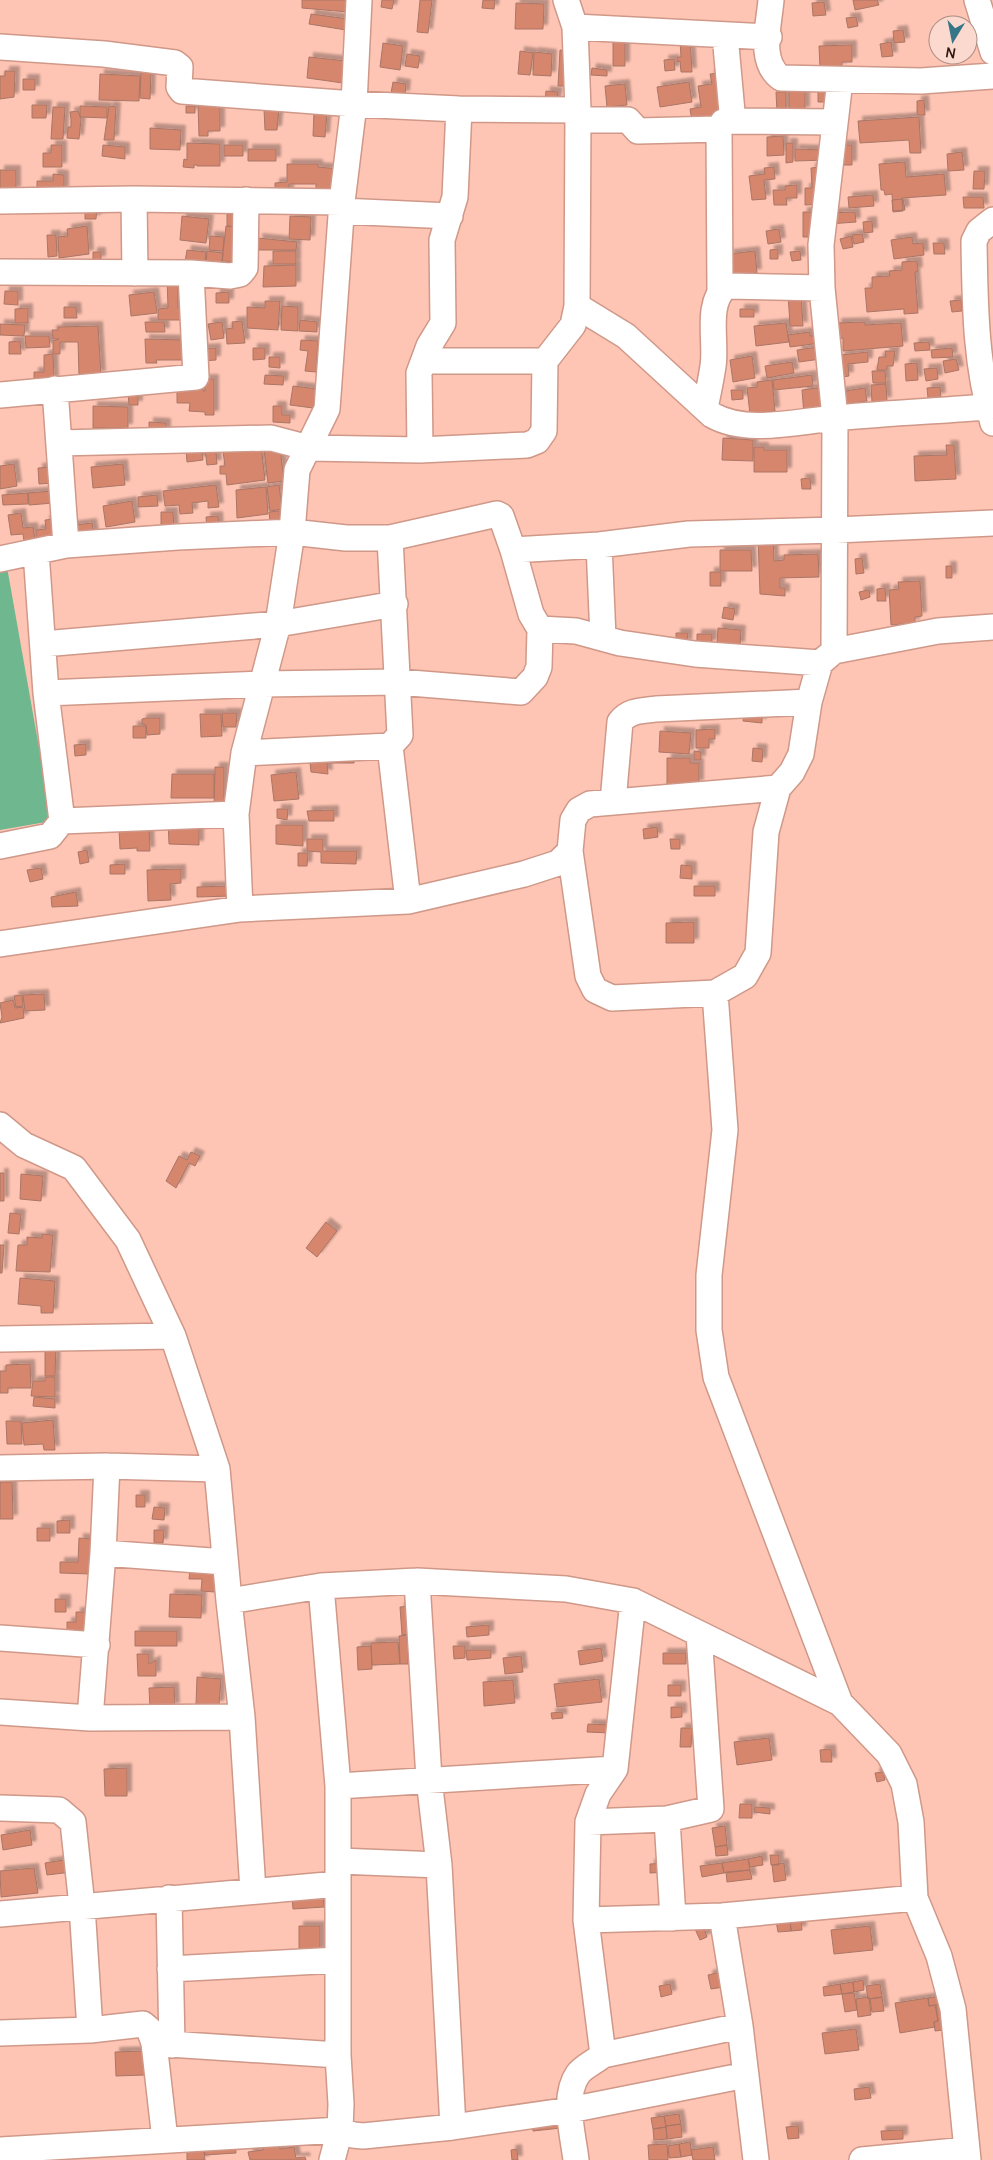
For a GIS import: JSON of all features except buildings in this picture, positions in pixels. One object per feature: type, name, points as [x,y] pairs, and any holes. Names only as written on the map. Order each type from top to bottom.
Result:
[{"type":"street","points":[[240,909],[236,814],[244,752],[278,624],[292,532],[297,470],[327,409],[341,206],[354,104],[359,0]]},
{"type":"street","points":[[59,444],[271,438],[309,448],[420,450],[527,445],[537,441],[544,431],[545,361],[573,325],[577,306],[578,115],[575,27],[566,0]]},
{"type":"street","points":[[771,0],[767,59],[772,72],[781,78],[921,81],[993,76]]},
{"type":"street","points":[[977,0],[993,52]]},
{"type":"street","points":[[575,27],[768,37]]},
{"type":"street","points":[[705,408],[714,364],[714,322],[720,292],[725,125],[725,35]]},
{"type":"street","points":[[0,47],[104,54],[175,63],[180,67],[179,87],[182,91],[354,104],[578,115],[628,120],[638,130],[835,122]]},
{"type":"street","points":[[778,788],[590,804],[579,810],[573,820],[570,851],[588,976],[595,990],[612,998],[715,993],[744,976],[758,953],[766,832],[778,788],[792,772],[801,754],[809,702],[827,657],[836,530],[835,418],[822,288],[821,245],[831,175],[840,80]]},
{"type":"street","points":[[420,450],[419,373],[429,346],[444,323],[442,240],[455,197],[459,109]]},
{"type":"street","points":[[134,200],[135,274]]},
{"type":"street","points":[[0,201],[246,200],[450,216]]},
{"type":"street","points":[[0,272],[191,273],[230,276],[240,274],[245,268],[246,200]]},
{"type":"street","points":[[577,306],[626,336],[705,408],[724,422],[772,425],[835,418],[991,415],[976,327],[974,241],[979,231],[993,220]]},
{"type":"street","points":[[0,395],[196,377],[191,273]]},
{"type":"street","points":[[720,292],[726,286],[822,288]]},
{"type":"street","points":[[424,361],[545,361]]},
{"type":"street","points":[[55,389],[66,545]]},
{"type":"street","points":[[0,559],[66,545],[292,532],[346,538],[390,538],[497,514],[501,516],[513,550],[531,614],[540,628],[539,667],[535,676],[521,692],[398,682],[262,684],[46,693]]},
{"type":"street","points":[[513,550],[599,545],[689,534],[993,523]]},
{"type":"street","points":[[244,752],[390,746],[400,735],[395,604],[390,538]]},
{"type":"street","points":[[599,545],[603,637]]},
{"type":"street","points":[[0,846],[50,836],[62,821],[46,693],[36,552]]},
{"type":"street","points":[[43,644],[278,624],[395,604]]},
{"type":"street","points":[[540,628],[576,631],[620,643],[694,654],[827,657],[938,631],[993,627]]},
{"type":"street","points":[[613,802],[620,722],[625,716],[633,712],[656,709],[809,702]]},
{"type":"street","points":[[390,746],[408,901]]},
{"type":"street","points":[[62,821],[236,814]]},
{"type":"street","points":[[0,944],[240,909],[408,901],[524,874],[558,863],[570,851]]},
{"type":"street","points":[[715,993],[725,1130],[709,1275],[709,1330],[716,1377],[840,1703]]},
{"type":"street","points":[[0,1125],[24,1145],[74,1168],[128,1240],[174,1336],[217,1469],[242,1717],[254,1891]]},
{"type":"street","points":[[0,1339],[174,1336]]},
{"type":"street","points":[[0,1468],[107,1466],[217,1469]]},
{"type":"street","points":[[90,1718],[97,1645],[107,1466]]},
{"type":"street","points":[[103,1553],[225,1562]]},
{"type":"street","points":[[229,1601],[321,1586],[417,1581],[566,1589],[633,1601],[840,1703],[889,1754],[904,1784],[911,1822],[915,1898],[939,1956],[953,2009],[967,2155],[862,2160]]},
{"type":"street","points":[[417,1581],[429,1779],[439,1866],[453,2127]]},
{"type":"street","points":[[321,1586],[338,1786],[338,2056],[341,2104],[340,2130],[332,2160]]},
{"type":"street","points":[[603,2055],[586,1920],[588,1822],[598,1794],[615,1769],[633,1601]]},
{"type":"street","points":[[588,1822],[668,1819],[708,1811],[712,1806],[699,1634]]},
{"type":"street","points":[[0,1638],[97,1645]]},
{"type":"street","points":[[0,1712],[90,1718],[242,1717]]},
{"type":"street","points":[[338,1786],[615,1769]]},
{"type":"street","points":[[0,1808],[59,1810],[68,1815],[73,1822],[82,1906],[90,2030]]},
{"type":"street","points":[[668,1819],[673,1918]]},
{"type":"street","points":[[0,1914],[254,1891],[338,1872],[439,1866]]},
{"type":"street","points":[[166,2140],[163,2044],[170,1969],[169,1898]]},
{"type":"street","points":[[586,1920],[722,1916],[915,1898]]},
{"type":"street","points":[[722,1916],[740,2026],[756,2160]]},
{"type":"street","points":[[170,1969],[338,1960]]},
{"type":"street","points":[[0,2033],[90,2030],[143,2024],[163,2044],[338,2056]]},
{"type":"street","points":[[576,2160],[570,2110],[571,2089],[579,2073],[603,2055],[740,2026]]},
{"type":"street","points":[[0,2150],[340,2130],[353,2135],[363,2136],[453,2127],[570,2110],[746,2075]]},
{"type":"green space","points":[[7,567],[52,821],[0,830],[0,568]]}]
